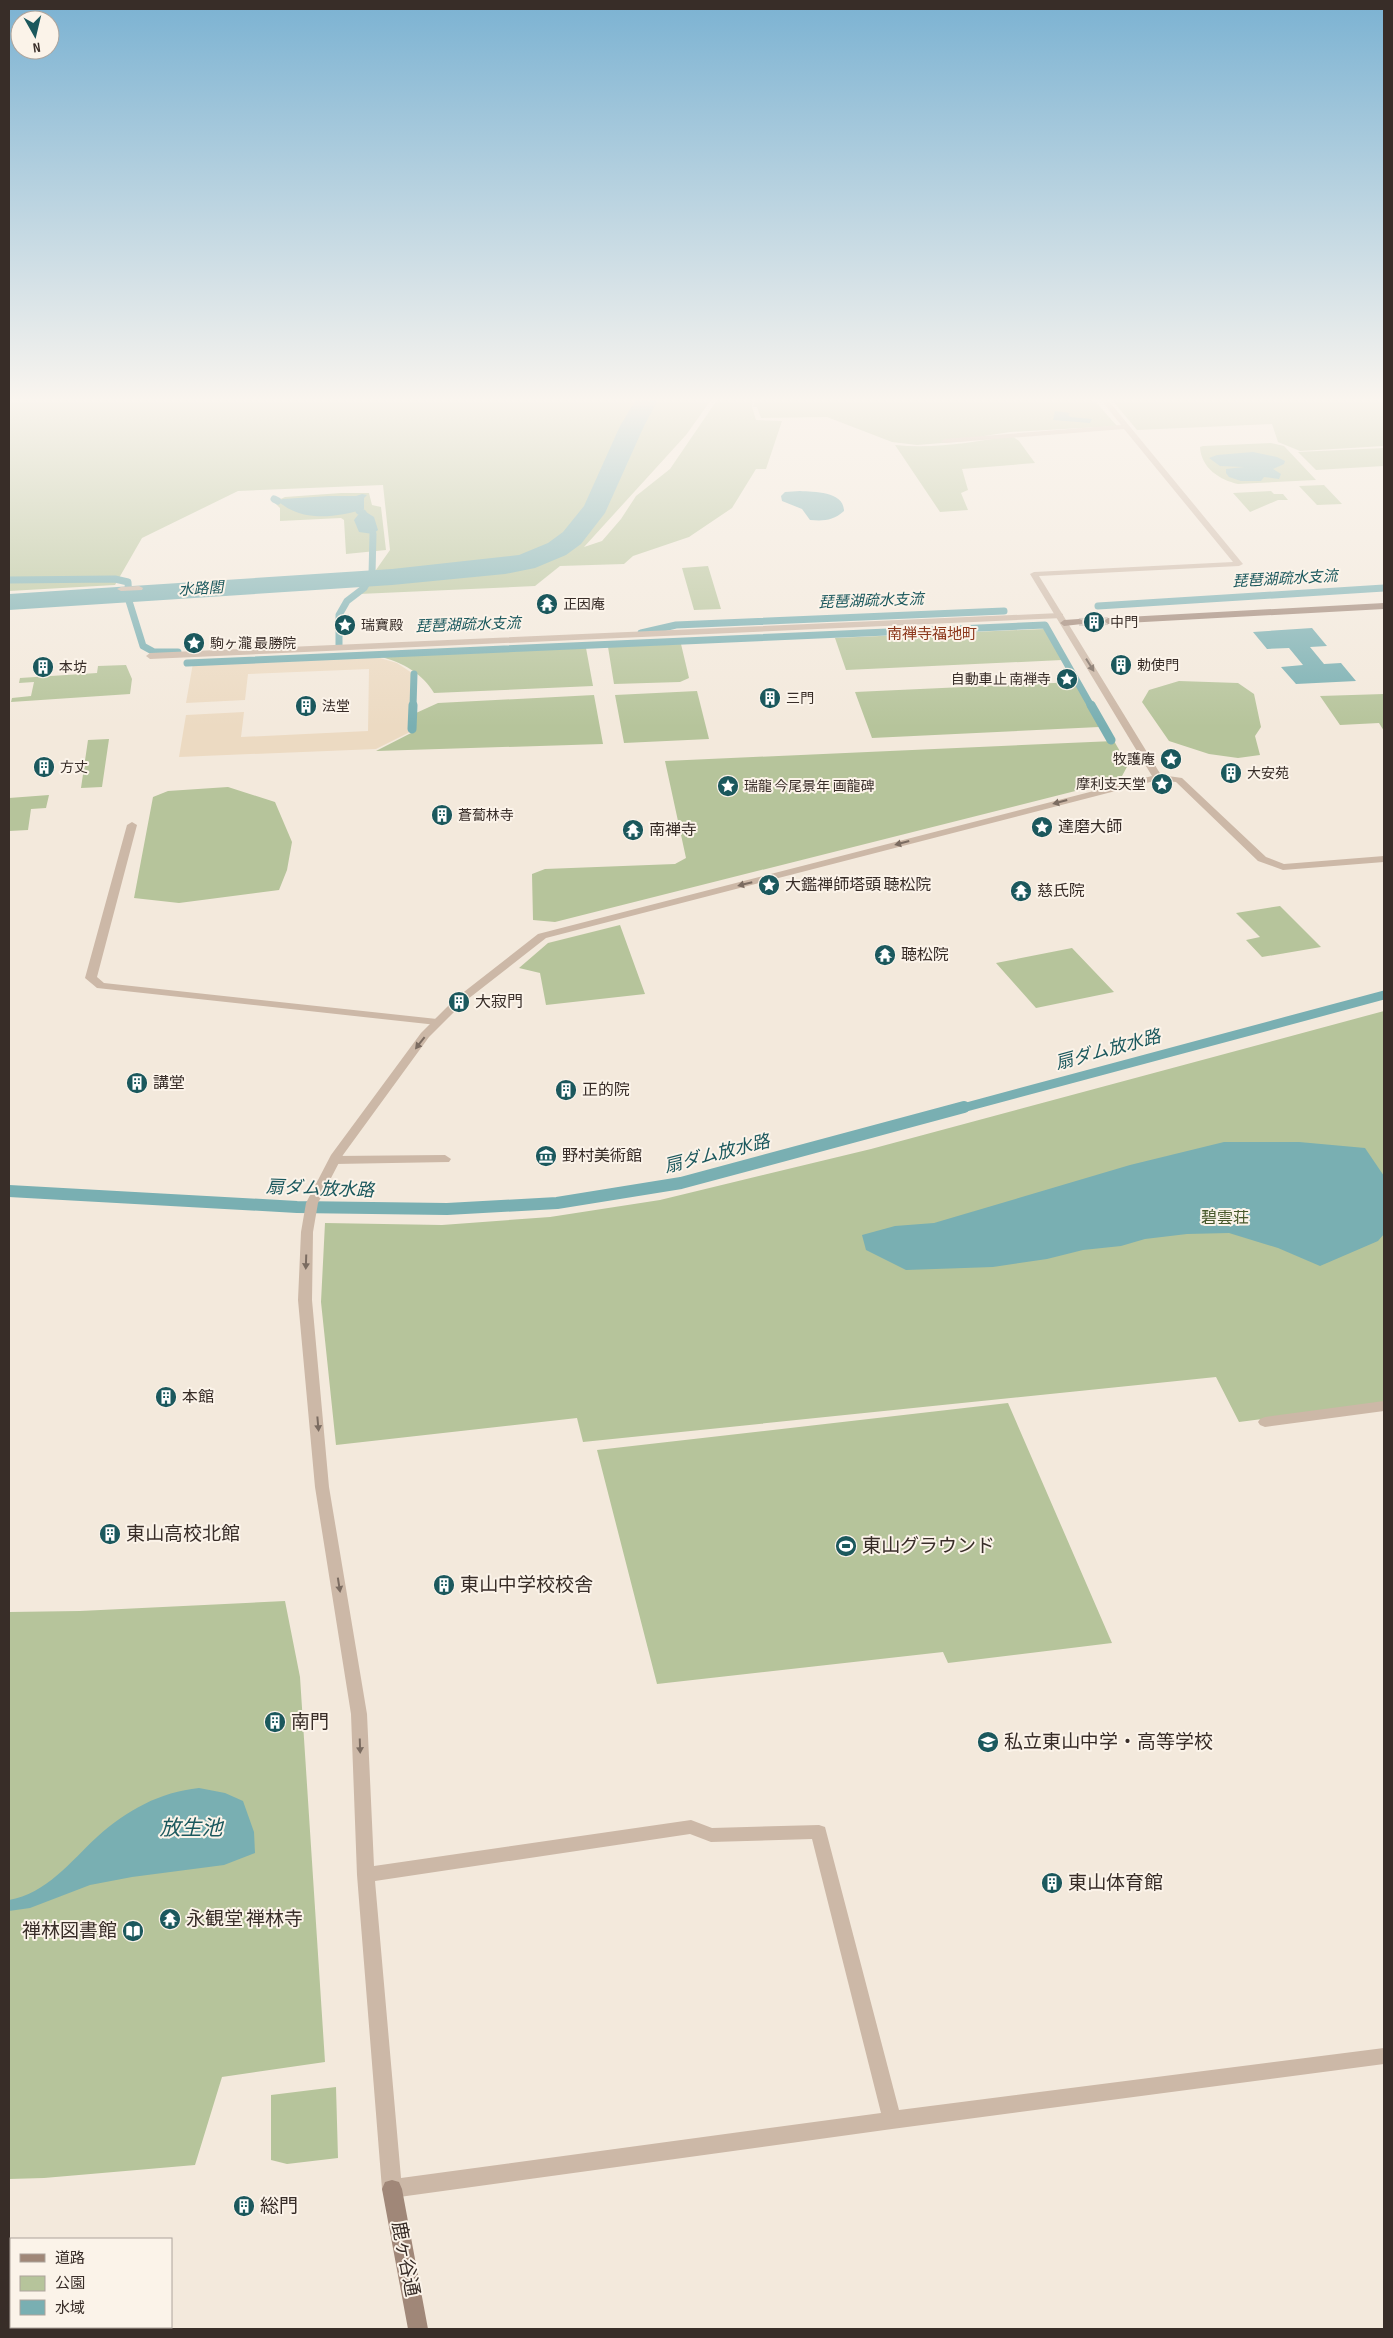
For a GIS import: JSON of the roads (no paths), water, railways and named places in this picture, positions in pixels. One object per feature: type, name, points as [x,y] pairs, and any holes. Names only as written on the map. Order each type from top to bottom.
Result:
[{"type":"street","points":[[1158,777],[1034,574],[1239,564],[1194,509]]},
{"type":"street","points":[[121,589],[139,588]]},
{"type":"street","points":[[1108,621],[1384,606]]},
{"type":"street","points":[[150,656],[1062,620],[1079,622]]},
{"type":"street","points":[[464,997],[542,936],[1158,777],[1179,780],[1262,859],[1283,867],[1384,859]]},
{"type":"street","points":[[132,825],[91,978],[101,986],[438,1022]]},
{"type":"street","points":[[453,1008],[438,1022],[353,1130],[335,1160],[311,1208],[305,1300],[322,1487],[359,1714],[366,1875],[392,2189],[892,2120],[1384,2056]]},
{"type":"street","points":[[335,1160],[445,1159]]},
{"type":"street","points":[[1265,1422],[1384,1406]]},
{"type":"street","points":[[366,1875],[691,1827],[711,1835],[819,1832],[892,2120]]},
{"type":"street","name":"鹿ヶ谷通","points":[[392,2189],[418,2329]]},
{"type":"water","points":[[290,509],[364,509],[330,516],[308,515]]},
{"type":"water","points":[[802,509],[844,509],[844,511],[836,517],[828,520],[810,520]]},
{"type":"water","points":[[366,512],[374,517],[378,530],[373,534],[359,532],[354,520],[358,515]]},
{"type":"water","points":[[1312,628],[1327,646],[1310,647],[1324,664],[1341,663],[1356,681],[1296,684],[1281,667],[1303,665],[1289,648],[1267,649],[1253,632]]},
{"type":"water","points":[[1224,1142],[1299,1142],[1365,1148],[1384,1176],[1384,1234],[1378,1241],[1320,1266],[1278,1248],[1229,1233],[1187,1234],[1145,1239],[1121,1246],[1083,1250],[1047,1259],[993,1267],[906,1270],[866,1250],[862,1235],[895,1226],[934,1223],[1130,1165]]},
{"type":"water","name":"放生池","points":[[199,1788],[225,1793],[243,1801],[254,1832],[255,1853],[224,1865],[132,1877],[90,1885],[30,1908],[9,1911],[9,1900],[22,1897],[46,1884],[108,1827],[132,1811],[157,1798]]},
{"type":"waterway","name":"水路閣","points":[[9,602],[392,577],[505,566],[526,562],[557,549],[572,538],[595,509]]},
{"type":"waterway","points":[[359,511],[363,513]]},
{"type":"waterway","points":[[339,646],[339,615],[347,601],[364,588],[372,574],[373,534]]},
{"type":"waterway","points":[[9,580],[115,579],[128,582],[129,601],[143,646],[154,652],[178,652]]},
{"type":"waterway","name":"琵琶湖疏水支流","points":[[1098,606],[1384,588]]},
{"type":"waterway","name":"琵琶湖疏水支流","points":[[641,633],[676,625],[1004,611]]},
{"type":"waterway","points":[[187,663],[1045,625],[1091,706]]},
{"type":"waterway","points":[[413,706],[414,674]]},
{"type":"waterway","points":[[412,729],[413,705]]},
{"type":"waterway","points":[[1091,705],[1111,740]]},
{"type":"waterway","name":"扇ダム放水路","points":[[959,1109],[1384,995]]},
{"type":"waterway","name":"扇ダム放水路","points":[[9,1191],[297,1207],[447,1209],[557,1203],[681,1183],[964,1107]]},
{"type":"tunnel","points":[[1079,622],[1108,621]]},
{"type":"tunnel","points":[[453,1007],[464,997]]},
{"type":"place","name":"正因庵","points":[[547,604]]},
{"type":"place","name":"中門","points":[[1094,622]]},
{"type":"place","name":"瑞寶殿","points":[[345,625]]},
{"type":"place","name":"駒ヶ瀧 最勝院","points":[[194,643]]},
{"type":"place","name":"勅使門","points":[[1121,665]]},
{"type":"place","name":"本坊","points":[[43,667]]},
{"type":"place","name":"自動車止 南禅寺","points":[[1067,679]]},
{"type":"place","name":"三門","points":[[770,698]]},
{"type":"place","name":"法堂","points":[[306,706]]},
{"type":"place","name":"牧護庵","points":[[1171,759]]},
{"type":"place","name":"方丈","points":[[44,767]]},
{"type":"place","name":"大安苑","points":[[1231,773]]},
{"type":"place","name":"摩利支天堂","points":[[1162,784]]},
{"type":"place","name":"瑞龍 今尾景年 画龍碑","points":[[728,786]]},
{"type":"place","name":"蒼蔔林寺","points":[[442,815]]},
{"type":"place","name":"達磨大師","points":[[1042,827]]},
{"type":"place","name":"南禅寺","points":[[633,830]]},
{"type":"place","name":"大鑑禅師塔頭 聴松院","points":[[769,885]]},
{"type":"place","name":"慈氏院","points":[[1021,891]]},
{"type":"place","name":"聴松院","points":[[885,955]]},
{"type":"place","name":"大寂門","points":[[459,1002]]},
{"type":"place","name":"講堂","points":[[137,1083]]},
{"type":"place","name":"正的院","points":[[566,1090]]},
{"type":"place","name":"野村美術館","points":[[546,1156]]},
{"type":"place","name":"本館","points":[[166,1397]]},
{"type":"place","name":"東山高校北館","points":[[110,1534]]},
{"type":"place","name":"東山グラウンド","points":[[846,1546]]},
{"type":"place","name":"東山中学校校舎","points":[[444,1585]]},
{"type":"place","name":"南門","points":[[275,1722]]},
{"type":"place","name":"私立東山中学・高等学校","points":[[988,1742]]},
{"type":"place","name":"東山体育館","points":[[1052,1883]]},
{"type":"place","name":"永観堂 禅林寺","points":[[170,1919]]},
{"type":"place","name":"禅林図書館","points":[[133,1931]]},
{"type":"place","name":"総門","points":[[244,2206]]},
{"type":"district","name":"南禅寺福地町","points":[[932,634]]},
{"type":"park label","name":"碧雲荘","points":[[1225,1218]]}]
